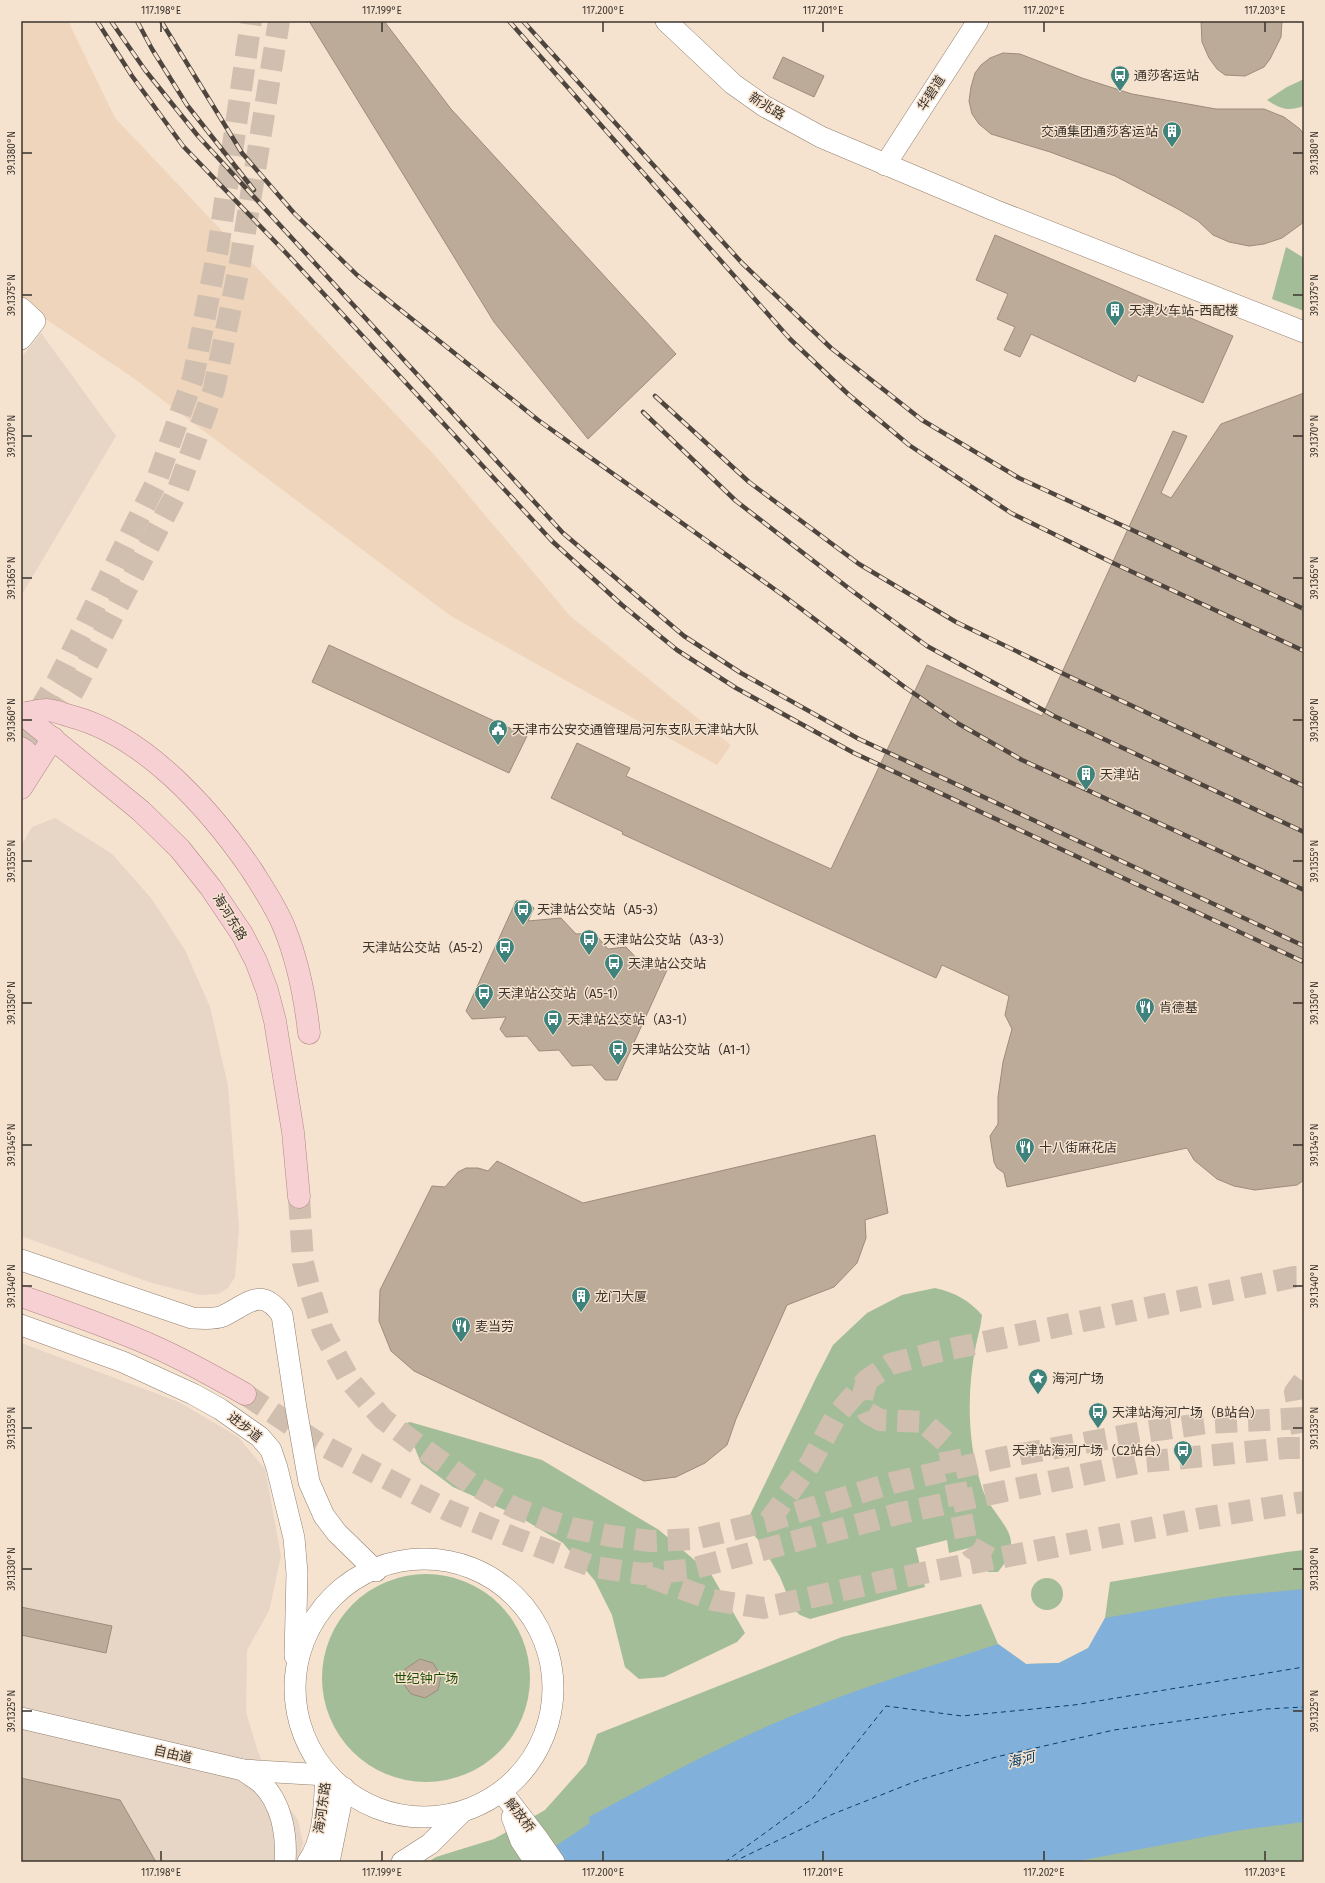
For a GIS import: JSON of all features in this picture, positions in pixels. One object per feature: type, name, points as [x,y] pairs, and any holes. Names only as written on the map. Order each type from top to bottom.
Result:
[{"type":"main road","points":[[21,714],[47,710],[82,719],[109,730],[157,764],[203,806],[228,836],[258,880],[284,926],[296,964],[309,1033]]},
{"type":"main road","name":"海河东路","points":[[21,714],[53,738],[141,811],[180,849],[211,888],[242,934],[256,961],[267,990],[275,1021],[293,1132],[299,1197]]},
{"type":"main road","points":[[25,781],[53,738]]},
{"type":"main road","points":[[21,748],[29,754],[32,760],[25,781]]},
{"type":"main road","name":"进步道","points":[[21,1296],[98,1323],[154,1346],[245,1394]]},
{"type":"street","name":"新兆路","points":[[666,21],[733,84],[764,106],[821,136],[994,210],[1304,332]]},
{"type":"street","name":"华碧道","points":[[886,165],[978,21]]},
{"type":"street","points":[[21,339],[28,314]]},
{"type":"street","points":[[21,1260],[192,1318],[208,1319],[222,1316],[249,1302],[263,1299],[274,1304],[282,1315],[296,1408],[312,1487],[324,1516],[337,1533],[376,1571]]},
{"type":"street","name":"进步道","points":[[21,1325],[123,1362],[193,1394],[220,1409],[260,1437],[271,1450],[277,1468],[294,1538],[297,1573],[295,1660],[293,1678],[294,1700],[303,1736],[326,1775]]},
{"type":"street","points":[[295,1660],[306,1638],[328,1607],[340,1594],[355,1582],[376,1571],[401,1562],[426,1558],[448,1558],[474,1567],[495,1579],[512,1595],[536,1626],[546,1653],[551,1685],[551,1715],[546,1739],[535,1760],[525,1772],[502,1792],[484,1804],[462,1812],[444,1816],[392,1810],[365,1800],[344,1788],[326,1775]]},
{"type":"street","name":"自由道","points":[[21,1718],[242,1770],[326,1775]]},
{"type":"street","points":[[242,1770],[261,1783],[274,1801],[284,1823],[286,1848],[285,1862]]},
{"type":"street","name":"海河东路","points":[[308,1862],[314,1852],[322,1825],[326,1775]]},
{"type":"street","name":"海河东路","points":[[329,1862],[344,1788]]},
{"type":"street","name":"解放桥","points":[[502,1792],[533,1849],[554,1862]]},
{"type":"street","points":[[402,1862],[430,1844],[462,1812]]},
{"type":"shaded area","points":[[21,21],[68,21],[115,118],[437,458],[570,616],[731,745],[717,765],[451,616],[132,377],[47,320],[21,296]]},
{"type":"shaded area","points":[[41,333],[116,436],[21,596],[21,358]]},
{"type":"shaded area","points":[[55,818],[112,854],[151,898],[185,950],[210,1007],[228,1086],[239,1228],[235,1277],[228,1288],[218,1294],[200,1295],[152,1283],[21,1236],[21,846],[32,827]]},
{"type":"shaded area","points":[[21,1343],[179,1402],[238,1437],[265,1469],[281,1556],[269,1611],[247,1650],[246,1712],[258,1752],[277,1792],[298,1820],[303,1843],[298,1862],[21,1862]]},
{"type":"green space","points":[[1304,79],[1304,106],[1294,109],[1285,109],[1267,100],[1287,87]]},
{"type":"green space","points":[[1286,247],[1304,258],[1304,311],[1272,299]]},
{"type":"green space","points":[[935,1288],[949,1292],[961,1298],[972,1305],[982,1315],[971,1379],[970,1413],[973,1448],[984,1494],[1003,1523],[1010,1538],[1010,1553],[998,1572],[988,1572],[981,1545],[949,1553],[947,1540],[916,1548],[925,1587],[810,1619],[800,1615],[793,1609],[780,1577],[760,1542],[747,1527],[747,1521],[833,1345],[867,1313],[902,1295]]},
{"type":"green space","points":[[410,1422],[542,1460],[659,1530],[711,1574],[745,1633],[737,1642],[664,1677],[639,1679],[625,1667],[612,1615],[595,1581],[563,1543],[518,1516],[453,1487],[421,1463],[405,1424]]},
{"type":"green space","points":[[1304,1550],[1304,1862],[428,1862],[436,1857],[494,1839],[545,1810],[586,1764],[597,1734],[842,1637],[981,1604],[998,1644],[1026,1664],[1059,1663],[1089,1648],[1105,1618],[1110,1582]]},
{"type":"green space","name":"世纪钟广场","points":[[416,1574],[436,1574],[456,1578],[475,1586],[484,1591],[500,1604],[513,1620],[522,1638],[526,1648],[530,1668],[530,1688],[526,1708],[522,1718],[513,1736],[500,1752],[484,1765],[456,1778],[436,1782],[416,1782],[396,1778],[377,1770],[368,1765],[352,1752],[339,1736],[326,1708],[322,1688],[322,1668],[326,1648],[334,1629],[339,1620],[352,1604],[368,1591],[396,1578]]},
{"type":"green space","points":[[1044,1578],[1050,1578],[1059,1582],[1063,1594],[1059,1606],[1050,1610],[1044,1610],[1035,1606],[1031,1597],[1031,1591],[1035,1582]]},
{"type":"water","name":"海河","points":[[1304,1589],[1304,1822],[1241,1830],[1073,1862],[532,1862],[590,1823],[589,1817],[658,1780],[704,1756],[775,1723],[802,1711],[857,1691],[998,1644],[1026,1664],[1059,1663],[1088,1648],[1105,1618],[1222,1597]]},
{"type":"building","points":[[309,21],[384,21],[451,109],[676,354],[588,439],[494,322]]},
{"type":"building","points":[[1201,21],[1282,21],[1281,37],[1270,59],[1264,67],[1245,76],[1225,75],[1217,69],[1209,58],[1202,42]]},
{"type":"building","name":"交通集团通莎客运站","points":[[1003,53],[1020,54],[1082,78],[1132,94],[1216,109],[1264,109],[1284,117],[1300,129],[1304,135],[1304,222],[1282,238],[1264,244],[1249,246],[1229,242],[1213,235],[1198,221],[1178,209],[1115,176],[1050,152],[991,134],[979,124],[972,114],[969,101],[971,87],[975,73],[981,65],[990,58]]},
{"type":"building","points":[[783,57],[824,76],[814,97],[773,78]]},
{"type":"building","name":"天津火车站-西配楼","points":[[995,235],[1233,336],[1203,403],[1138,375],[1135,382],[1031,334],[1020,357],[1004,350],[1015,327],[997,319],[1008,294],[976,280]]},
{"type":"building","name":"天津站","points":[[1304,393],[1304,1180],[1297,1185],[1255,1190],[1234,1186],[1217,1179],[1194,1160],[1187,1148],[1007,1187],[1004,1173],[997,1168],[994,1162],[990,1136],[998,1124],[998,1097],[1003,1062],[1012,1029],[1005,1015],[1009,996],[942,965],[936,978],[622,834],[623,832],[551,798],[577,743],[630,768],[626,776],[831,869],[927,665],[1042,716],[1173,431],[1187,436],[1161,493],[1171,498],[1221,424]]},
{"type":"building","points":[[329,645],[527,736],[509,773],[312,682]]},
{"type":"building","points":[[526,900],[534,908],[528,921],[561,918],[576,934],[594,933],[608,949],[626,947],[641,963],[659,962],[667,970],[617,1080],[605,1080],[592,1065],[572,1066],[559,1050],[539,1051],[527,1036],[506,1037],[500,1029],[506,1017],[472,1019],[466,1011],[516,901]]},
{"type":"building","name":"龙门大厦","points":[[875,1135],[888,1213],[865,1220],[866,1238],[857,1263],[834,1287],[787,1305],[736,1419],[727,1445],[705,1463],[676,1477],[644,1481],[414,1371],[391,1351],[379,1321],[380,1290],[432,1186],[445,1187],[458,1172],[466,1168],[478,1168],[488,1171],[497,1161],[583,1203]]},
{"type":"building","points":[[21,1607],[112,1626],[106,1653],[21,1635]]},
{"type":"building","points":[[420,1659],[433,1663],[441,1676],[438,1690],[425,1698],[411,1694],[403,1683],[405,1669]]},
{"type":"building","points":[[21,1778],[120,1800],[156,1862],[21,1862]]},
{"type":"ferry route","points":[[725,1862],[813,1798],[886,1706],[962,1716],[1074,1705],[1304,1667]]},
{"type":"ferry route","points":[[733,1862],[833,1814],[919,1780],[996,1757],[1114,1730],[1266,1709],[1304,1707]]},
{"type":"tunnel","points":[[21,739],[58,680],[155,485],[193,378],[218,249],[251,21]]},
{"type":"tunnel","points":[[36,748],[74,690],[177,492],[214,389],[240,263],[279,21]]},
{"type":"tunnel","points":[[299,1197],[303,1263],[310,1290],[323,1331],[350,1381],[383,1419],[470,1483],[515,1508],[572,1528],[611,1536],[650,1541],[695,1539],[769,1521],[892,1483],[1000,1458],[1144,1432],[1207,1423],[1304,1418]]},
{"type":"tunnel","points":[[769,1521],[810,1464],[836,1416],[867,1380],[891,1364],[936,1352],[1294,1277],[1304,1277]]},
{"type":"tunnel","points":[[867,1380],[862,1398],[868,1413],[880,1420],[923,1422],[948,1444],[966,1539],[972,1548],[992,1559]]},
{"type":"tunnel","points":[[1302,1433],[1295,1392],[1304,1380]]},
{"type":"tunnel","points":[[245,1394],[318,1443],[449,1511],[515,1538],[594,1567],[643,1574],[687,1570],[901,1513],[1143,1462],[1286,1448],[1304,1448]]},
{"type":"tunnel","points":[[650,1577],[713,1600],[763,1608],[893,1579],[1059,1546],[1202,1518],[1304,1502]]},
{"type":"railway","points":[[97,21],[132,76],[183,146],[286,253],[552,541],[622,605],[677,650],[736,688],[854,753],[1304,962]]},
{"type":"railway","points":[[111,21],[145,70],[198,136],[563,533],[684,636],[741,673],[859,739],[1304,946]]},
{"type":"railway","points":[[137,21],[152,49],[187,105],[254,190]]},
{"type":"railway","points":[[161,21],[242,153],[294,213],[357,275],[538,420],[784,596],[906,688],[959,724],[1022,760],[1304,890]]},
{"type":"railway","points":[[509,21],[790,339],[848,394],[909,445],[1011,513],[1113,563],[1304,651]]},
{"type":"railway","points":[[523,21],[742,263],[831,348],[922,420],[1019,478],[1304,609]]},
{"type":"railway","points":[[655,396],[749,482],[859,564],[956,622],[1304,786]]},
{"type":"railway","points":[[643,412],[736,501],[851,590],[927,646],[1054,716],[1304,832]]},
{"type":"place","name":"通莎客运站","points":[[1120,92]]},
{"type":"place","name":"交通集团通莎客运站","points":[[1172,148]]},
{"type":"place","name":"天津火车站-西配楼","points":[[1115,327]]},
{"type":"place","name":"天津市公安交通管理局河东支队天津站大队","points":[[498,746]]},
{"type":"place","name":"天津站","points":[[1086,791]]},
{"type":"place","name":"天津站公交站（A5-3）","points":[[523,926]]},
{"type":"place","name":"天津站公交站（A3-3）","points":[[589,956]]},
{"type":"place","name":"天津站公交站（A5-2）","points":[[505,964]]},
{"type":"place","name":"天津站公交站","points":[[614,980]]},
{"type":"place","name":"天津站公交站（A5-1）","points":[[484,1010]]},
{"type":"place","name":"肯德基","points":[[1145,1024]]},
{"type":"place","name":"天津站公交站（A3-1）","points":[[553,1036]]},
{"type":"place","name":"天津站公交站（A1-1）","points":[[618,1066]]},
{"type":"place","name":"十八街麻花店","points":[[1025,1164]]},
{"type":"place","name":"龙门大厦","points":[[581,1313]]},
{"type":"place","name":"麦当劳","points":[[461,1343]]},
{"type":"place","name":"海河广场","points":[[1038,1395]]},
{"type":"place","name":"天津站海河广场（B站台）","points":[[1098,1429]]},
{"type":"place","name":"天津站海河广场（C2站台）","points":[[1183,1467]]}]
